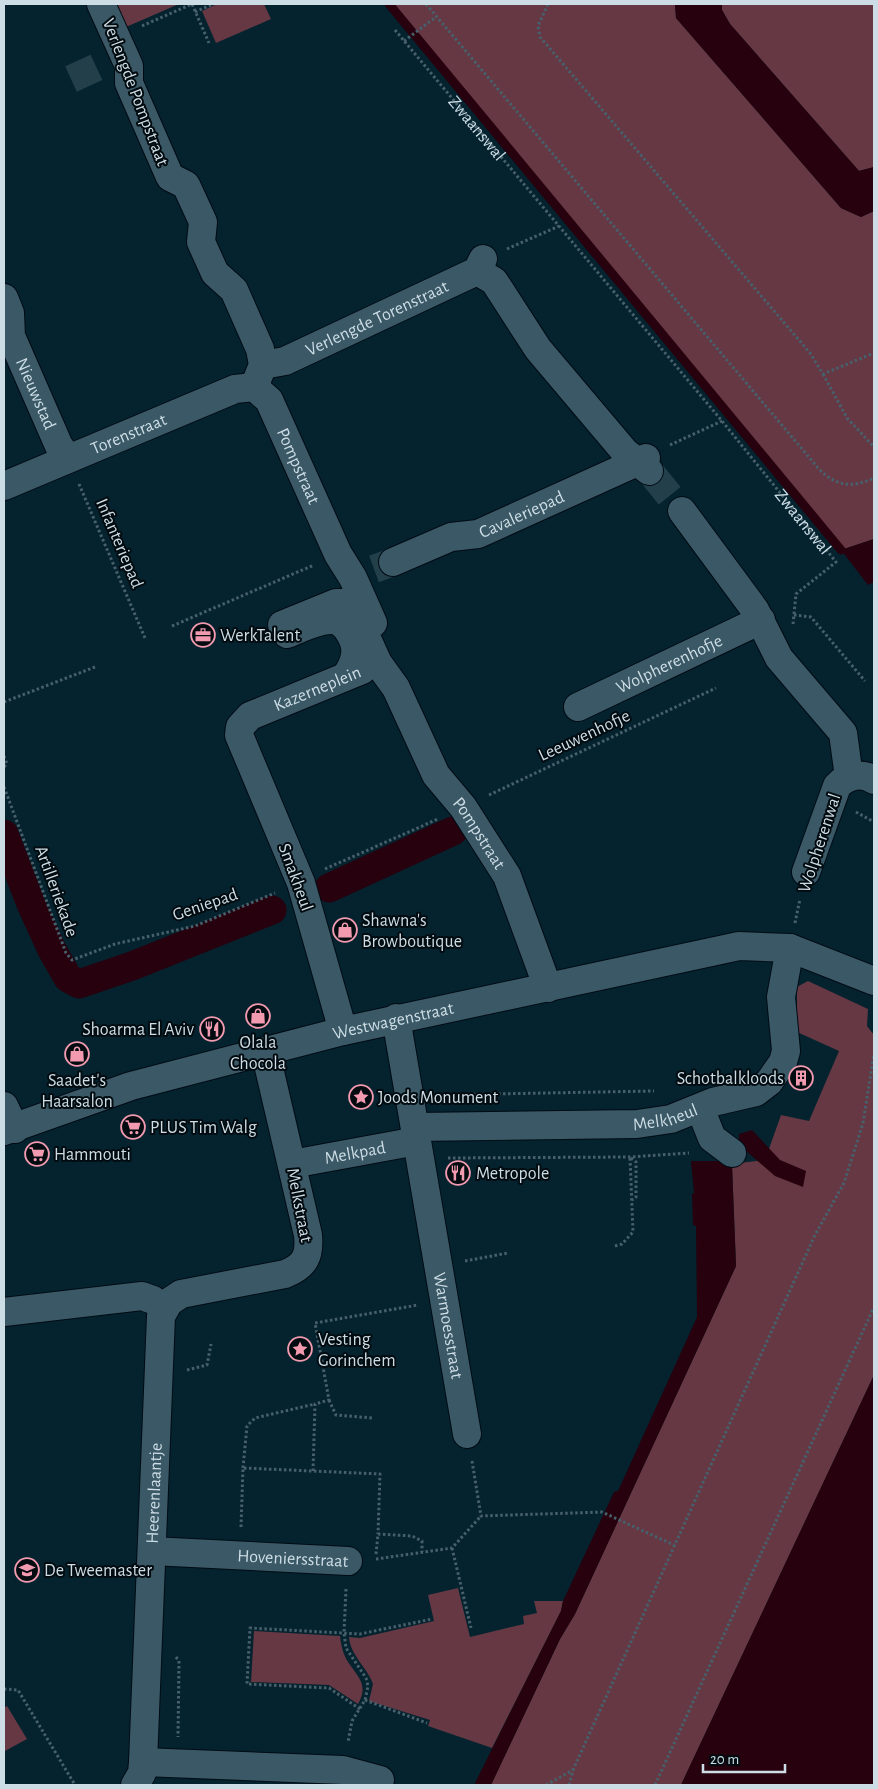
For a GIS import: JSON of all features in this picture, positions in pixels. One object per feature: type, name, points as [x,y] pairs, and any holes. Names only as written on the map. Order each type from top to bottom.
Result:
[{"type":"street","name":"Verlengde Pompstraat","points":[[101,4],[115,59],[129,66],[129,83],[170,177],[186,185],[203,222],[201,242],[215,273],[234,290],[260,349],[259,376]]},
{"type":"street","name":"Verlengde Torenstraat","points":[[259,376],[480,265],[494,281],[538,349],[625,452],[650,460]]},
{"type":"street","name":"Nieuwstad","points":[[4,298],[10,313],[12,336],[59,446],[68,458]]},
{"type":"street","name":"Torenstraat","points":[[4,486],[235,389],[259,376]]},
{"type":"street","name":"Pompstraat","points":[[259,376],[338,554],[373,570],[389,661],[396,688],[436,775],[463,808],[507,876],[548,988]]},
{"type":"street","name":"Cavaleriepad","points":[[373,570],[451,538],[478,534],[650,460]]},
{"type":"street","name":"Wolpherenwal","points":[[682,511],[761,620],[779,658],[843,733],[862,778],[842,780],[835,792],[806,872]]},
{"type":"street","name":"Pompstraat","points":[[346,676],[354,662],[356,653],[352,638],[341,623],[335,620],[322,621],[287,634],[282,624],[336,602],[343,603],[355,612],[378,663],[396,688]]},
{"type":"street","name":"Wolpherenhofje","points":[[578,707],[761,620]]},
{"type":"street","name":"Kazerneplein","points":[[240,727],[250,716],[360,670],[372,671],[396,688]]},
{"type":"street","name":"Smakheul","points":[[240,727],[241,741],[300,880],[343,1031]]},
{"type":"street","name":"Westwagenstraat","points":[[7,1122],[130,1086],[396,1018],[548,988],[739,946],[790,948],[874,982]]},
{"type":"street","name":"Melkheul","points":[[418,1142],[637,1124],[671,1118],[764,1088],[783,1062],[786,1052],[781,997],[790,948]]},
{"type":"street","name":"Warmoesstraat","points":[[396,1018],[467,1434]]},
{"type":"street","name":"Melkstraat","points":[[172,1301],[285,1274],[298,1268],[306,1260],[309,1248],[292,1164],[265,1051]]},
{"type":"street","points":[[707,1105],[712,1138],[726,1148]]},
{"type":"street","name":"Melkpad","points":[[292,1164],[418,1142]]},
{"type":"street","points":[[4,1312],[142,1296],[153,1300],[172,1301]]},
{"type":"street","name":"Heerenlaantje","points":[[172,1301],[161,1316],[152,1552],[139,1773],[343,1770],[380,1780]]},
{"type":"street","name":"Hoveniersstraat","points":[[152,1552],[348,1561]]},
{"type":"path","points":[[136,29],[192,4],[209,43]]},
{"type":"path","points":[[195,12],[213,4]]},
{"type":"path","points":[[426,4],[819,469],[829,479],[840,485],[860,484],[874,478]]},
{"type":"path","points":[[548,4],[538,26],[540,37],[810,353],[842,410],[874,447]]},
{"type":"path","points":[[404,42],[436,17]]},
{"type":"path","name":"Zwaanswal","points":[[394,30],[722,421],[836,562],[796,594],[793,630]]},
{"type":"path","points":[[510,247],[559,226]]},
{"type":"path","points":[[823,374],[874,354]]},
{"type":"path","points":[[650,460],[722,421]]},
{"type":"path","name":"Infanteriepad","points":[[68,458],[146,638]]},
{"type":"path","points":[[794,615],[811,617],[865,681]]},
{"type":"path","points":[[4,702],[95,667]]},
{"type":"path","name":"Leeuwenhofje","points":[[300,880],[317,870],[327,869],[463,808],[716,688]]},
{"type":"path","points":[[4,756],[8,764],[4,767]]},
{"type":"path","name":"Artilleriekade","points":[[4,787],[66,953],[72,960],[115,944]]},
{"type":"path","name":"Wolpherenwal","points":[[790,948],[806,872]]},
{"type":"path","name":"Geniepad","points":[[115,944],[195,926],[300,880]]},
{"type":"path","points":[[569,1785],[573,1770],[815,1235],[844,1183],[863,1123],[874,1054]]},
{"type":"path","points":[[410,1095],[656,1091]]},
{"type":"path","points":[[418,1142],[630,1158],[726,1148]]},
{"type":"path","points":[[615,1246],[622,1244],[633,1232],[630,1158]]},
{"type":"path","points":[[438,1266],[508,1253]]},
{"type":"path","points":[[372,1418],[336,1415],[329,1400],[315,1324],[445,1301]]},
{"type":"path","points":[[655,1785],[874,1307]]},
{"type":"path","points":[[179,1371],[207,1365],[211,1344]]},
{"type":"path","points":[[240,1555],[243,1468],[247,1426],[255,1418],[329,1400]]},
{"type":"path","points":[[314,1471],[315,1404]]},
{"type":"path","points":[[467,1434],[481,1516]]},
{"type":"path","points":[[243,1468],[380,1474],[378,1534],[375,1559],[452,1548],[481,1516],[602,1512],[674,1545]]},
{"type":"path","points":[[378,1534],[412,1536],[422,1541],[422,1552]]},
{"type":"path","points":[[452,1548],[471,1628]]},
{"type":"path","points":[[343,1770],[350,1728],[365,1700],[367,1682],[346,1648],[344,1633],[348,1561]]},
{"type":"path","points":[[360,1709],[329,1688],[247,1684],[250,1628],[360,1634],[432,1618]]},
{"type":"path","points":[[4,1689],[18,1690],[76,1785]]},
{"type":"path","points":[[365,1700],[427,1723]]},
{"type":"path","points":[[546,1785],[573,1770]]},
{"type":"shaded area","points":[[116,4],[179,4],[126,27]]},
{"type":"shaded area","points":[[217,4],[264,4],[271,19],[216,43],[202,11]]},
{"type":"shaded area","points":[[391,4],[675,4],[676,18],[841,208],[861,217],[874,211],[874,539],[841,550],[790,484]]},
{"type":"shaded area","points":[[675,4],[722,4],[722,10],[730,24],[859,171],[874,167],[874,211],[861,217],[841,208],[676,18]]},
{"type":"shaded area","points":[[722,4],[874,4],[874,167],[859,171],[730,24],[722,10]]},
{"type":"shaded area","points":[[874,539],[874,582],[868,585],[841,550]]},
{"type":"shaded area","points":[[808,981],[868,1009],[867,1026],[874,1035],[874,1375],[681,1785],[491,1785],[560,1639],[575,1614],[736,1266],[732,1164],[765,1160],[781,1115],[809,1121],[839,1051],[797,1032],[797,987]]},
{"type":"shaded area","points":[[752,1130],[780,1160],[806,1171],[803,1187],[775,1176],[739,1145],[739,1134]]},
{"type":"shaded area","points":[[691,1161],[728,1161],[732,1167],[736,1266],[575,1614],[560,1639],[491,1785],[474,1785],[561,1611],[563,1601],[614,1492],[618,1491],[697,1317],[696,1226],[693,1225],[692,1194],[694,1193]]},
{"type":"shaded area","points":[[874,1375],[874,1785],[681,1785]]},
{"type":"shaded area","points":[[458,1588],[470,1637],[524,1624],[523,1616],[537,1613],[534,1601],[563,1601],[561,1611],[492,1748],[428,1726],[430,1720],[369,1701],[373,1684],[352,1650],[350,1643],[349,1637],[360,1638],[434,1621],[428,1595]]},
{"type":"shaded area","points":[[254,1631],[340,1636],[345,1656],[361,1682],[362,1692],[358,1704],[329,1685],[251,1682]]},
{"type":"shaded area","points":[[7,1706],[27,1739],[5,1751],[4,1708]]},
{"type":"waterway","points":[[389,4],[841,550]]},
{"type":"waterway","points":[[329,888],[453,831]]},
{"type":"waterway","points":[[4,834],[31,904],[52,950],[68,978],[79,984],[132,966],[272,910]]},
{"type":"tunnel","points":[[71,79],[106,63]]},
{"type":"tunnel","points":[[652,474],[682,511]]},
{"type":"tunnel","points":[[374,569],[393,562]]},
{"type":"place","name":"WerkTalent","points":[[203,635]]},
{"type":"place","name":"Shawna's Browboutique","points":[[345,930]]},
{"type":"place","name":"Olala Chocola","points":[[258,1016]]},
{"type":"place","name":"Shoarma El Aviv","points":[[212,1029]]},
{"type":"place","name":"Saadet's Haarsalon","points":[[77,1054]]},
{"type":"place","name":"Schotbalkloods","points":[[801,1078]]},
{"type":"place","name":"Joods Monument","points":[[361,1097]]},
{"type":"place","name":"PLUS Tim Walg","points":[[133,1127]]},
{"type":"place","name":"Hammouti","points":[[37,1154]]},
{"type":"place","name":"Metropole","points":[[458,1173]]},
{"type":"place","name":"Vesting Gorinchem","points":[[300,1349]]},
{"type":"place","name":"De Tweemaster","points":[[27,1570]]}]
